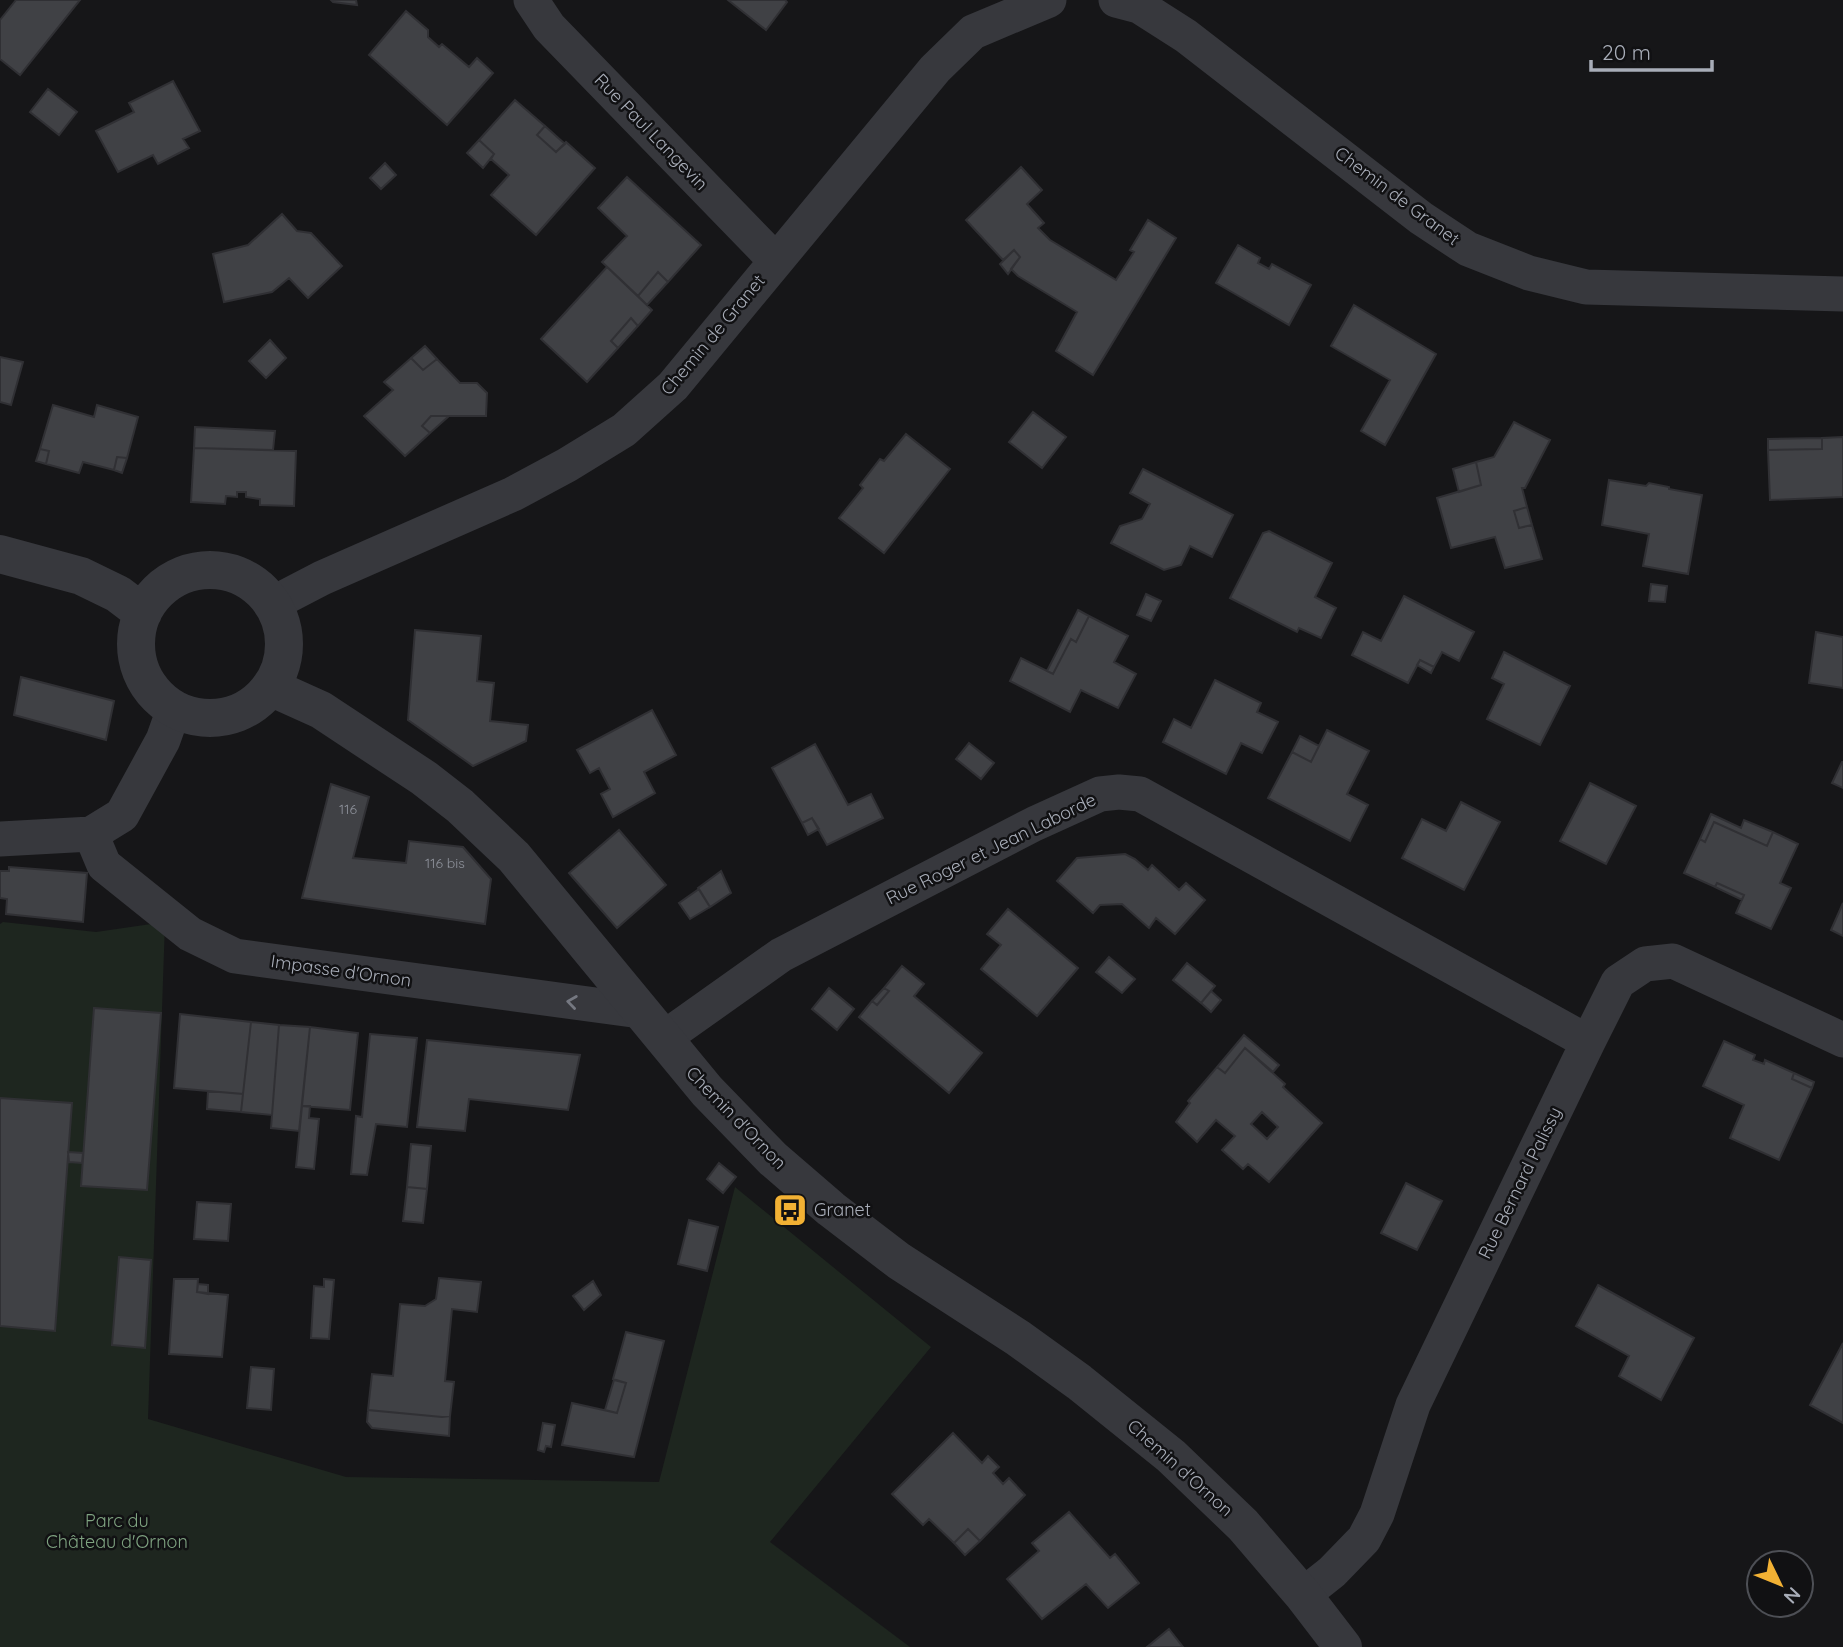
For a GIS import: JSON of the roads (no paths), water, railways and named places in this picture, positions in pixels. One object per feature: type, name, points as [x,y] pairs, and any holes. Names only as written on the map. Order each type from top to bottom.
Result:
[{"type":"street","name":"Rue Paul Langevin","points":[[531,0],[550,27],[776,261]]},
{"type":"street","name":"Chemin de Granet","points":[[1129,2],[1186,36],[1421,219],[1468,249],[1530,273],[1586,287],[1843,294]]},
{"type":"street","name":"Chemin de Granet","points":[[272,604],[322,578],[513,494],[625,430],[673,386],[935,69],[973,32],[1028,4]]},
{"type":"street","points":[[0,554],[81,576],[118,594],[144,613]]},
{"type":"street","points":[[216,570],[238,576],[257,587],[272,604],[281,624],[284,646],[280,667],[270,687],[255,703],[236,714],[215,718],[194,717],[174,709],[159,698],[147,684],[139,667],[137,630],[155,594],[173,580],[194,572],[216,570]]},
{"type":"street","name":"Chemin d'Ornon","points":[[270,687],[321,709],[460,806],[514,857],[707,1091],[782,1167],[899,1261],[1018,1338],[1079,1382],[1171,1456],[1243,1525],[1343,1647]]},
{"type":"street","points":[[0,839],[91,834],[122,815],[163,740],[174,709]]},
{"type":"street","name":"Rue Roger et Jean Laborde","points":[[652,1025],[1034,824],[1100,794],[1119,792],[1140,794],[1588,1042]]},
{"type":"street","name":"Impasse d'Ornon","points":[[91,834],[104,864],[190,934],[235,956],[652,1025]]},
{"type":"street","name":"Rue Bernard Palissy","points":[[1303,1595],[1332,1572],[1364,1539],[1377,1514],[1413,1405],[1618,982],[1645,964],[1673,961],[1843,1040]]},
{"type":"place","name":"Granet","points":[[790,1210]]},
{"type":"park label","name":"Parc du Château d'Ornon","points":[[117,1531]]}]
